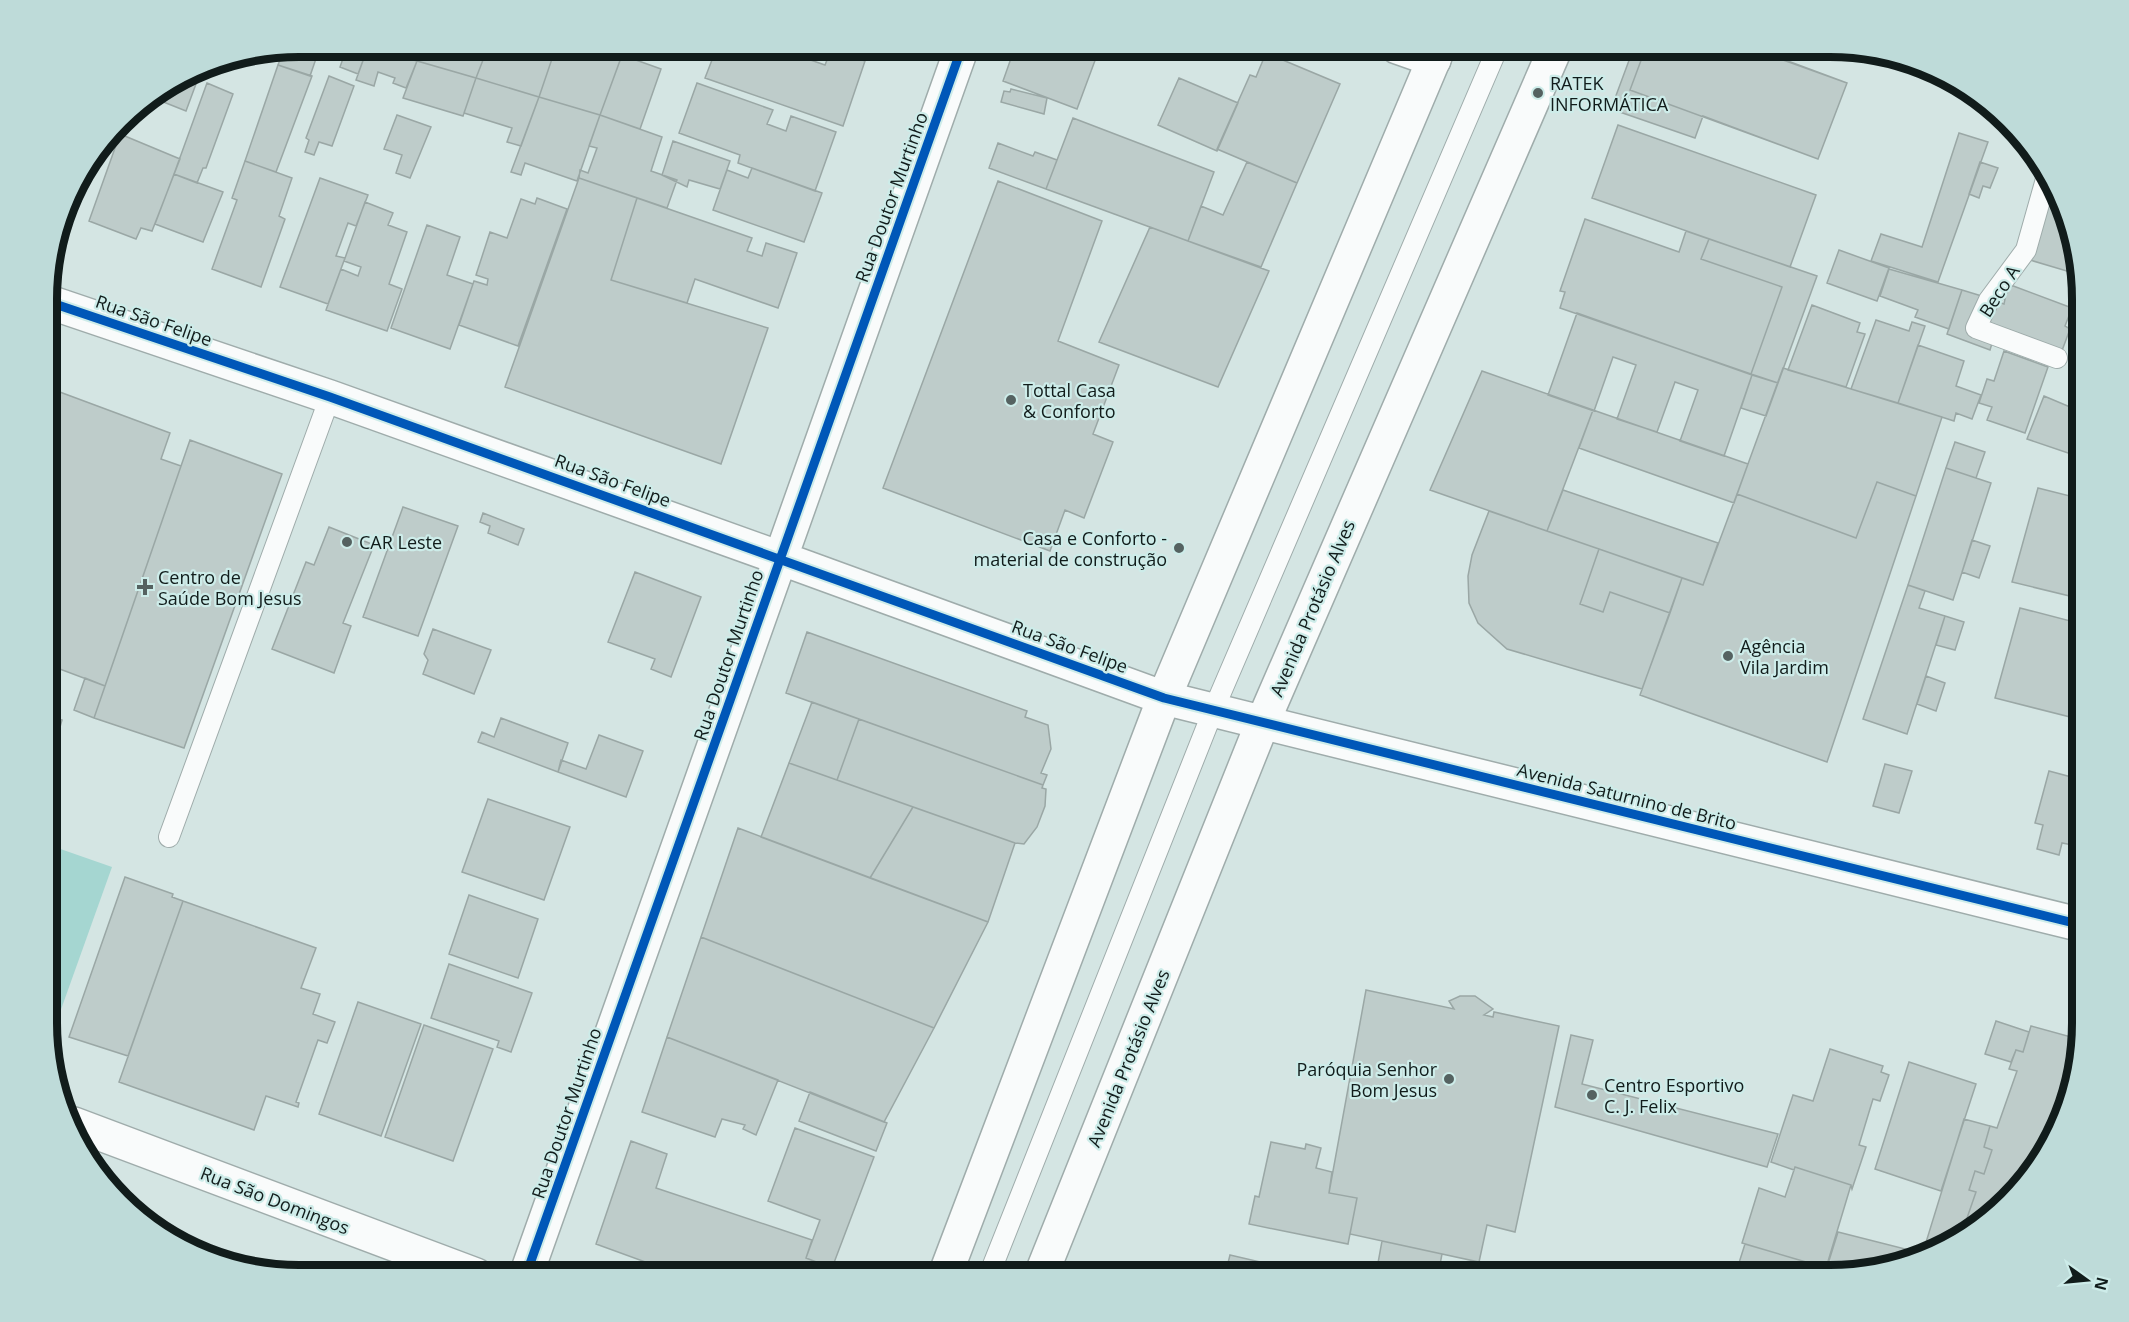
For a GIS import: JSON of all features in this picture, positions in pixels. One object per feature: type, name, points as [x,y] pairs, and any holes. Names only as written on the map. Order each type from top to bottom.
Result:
[{"type":"main road","name":"Rua Doutor Murtinho","points":[[530,1265],[958,57]]},
{"type":"main road","points":[[949,1265],[1164,698],[1434,57]]},
{"type":"main road","name":"Avenida Protásio Alves","points":[[1045,1265],[1262,724],[1551,57]]},
{"type":"main road","name":"Rua São Felipe","points":[[57,305],[330,397],[1164,698]]},
{"type":"main road","name":"Avenida Saturnino de Brito","points":[[1164,698],[2072,923]]},
{"type":"main road","name":"Rua São Domingos","points":[[80,1126],[449,1265]]},
{"type":"lane","points":[[993,1265],[1213,711],[1493,57]]},
{"type":"lane","name":"Beco A","points":[[2044,186],[2026,250],[1989,300],[1976,328],[2057,358]]},
{"type":"lane","points":[[169,837],[330,397]]},
{"type":"shaded area","points":[[57,848],[112,867],[57,1021]]},
{"type":"building","points":[[317,57],[310,76],[278,65],[281,58]]},
{"type":"building","points":[[344,57],[364,57],[358,74],[340,67]]},
{"type":"building","points":[[364,57],[403,57],[417,61],[406,88],[393,83],[395,78],[378,72],[374,86],[356,80]]},
{"type":"building","points":[[404,57],[484,57],[476,78]]},
{"type":"building","points":[[484,57],[553,57],[539,97],[476,78]]},
{"type":"building","points":[[553,57],[621,57],[600,115],[539,97]]},
{"type":"building","points":[[621,57],[628,57],[661,69],[640,129],[600,115]]},
{"type":"building","points":[[713,57],[802,57],[825,65],[828,57],[853,57],[865,61],[843,126],[705,78]]},
{"type":"building","points":[[1011,57],[1096,57],[1077,109],[1003,81]]},
{"type":"building","points":[[1264,57],[1276,57],[1340,84],[1297,183],[1217,149],[1250,75],[1256,77]]},
{"type":"building","points":[[1630,57],[1777,57],[1847,83],[1818,159],[1703,116],[1695,138],[1611,109]]},
{"type":"building","points":[[1642,57],[1775,57],[1847,83],[1818,159],[1630,90]]},
{"type":"building","points":[[417,61],[476,78],[463,116],[403,98]]},
{"type":"building","points":[[278,65],[312,76],[276,172],[245,161]]},
{"type":"building","points":[[329,76],[354,86],[332,146],[319,142],[314,155],[305,152],[309,140],[306,138]]},
{"type":"building","points":[[476,78],[539,97],[521,146],[507,142],[512,128],[464,113]]},
{"type":"building","points":[[1179,78],[1238,103],[1217,151],[1158,125]]},
{"type":"building","points":[[198,79],[186,111],[160,101]]},
{"type":"building","points":[[207,83],[233,94],[206,168],[203,168],[197,183],[174,174]]},
{"type":"building","points":[[697,83],[773,110],[767,124],[786,131],[791,116],[836,132],[815,191],[738,163],[740,155],[679,133]]},
{"type":"building","points":[[1011,89],[1047,98],[1044,114],[1001,102],[1004,91],[1010,92]]},
{"type":"building","points":[[539,97],[600,115],[577,181],[525,163],[521,175],[511,172]]},
{"type":"building","points":[[397,115],[431,127],[410,178],[396,173],[402,155],[384,149]]},
{"type":"building","points":[[600,115],[662,137],[651,171],[677,180],[667,208],[579,178],[580,170],[588,173],[597,148],[589,146]]},
{"type":"building","points":[[1073,118],[1214,172],[1188,241],[1046,189]]},
{"type":"building","points":[[1618,125],[1816,195],[1790,267],[1592,198]]},
{"type":"building","points":[[1959,133],[1988,142],[1938,282],[1871,261],[1881,234],[1922,247]]},
{"type":"building","points":[[121,135],[180,159],[152,231],[141,228],[136,239],[89,221]]},
{"type":"building","points":[[673,141],[730,161],[720,189],[689,180],[687,187],[662,175]]},
{"type":"building","points":[[998,143],[1033,156],[1035,152],[1057,160],[1046,189],[989,168]]},
{"type":"building","points":[[245,161],[292,178],[279,216],[285,219],[261,287],[212,269],[237,200],[232,198]]},
{"type":"building","points":[[1247,162],[1297,183],[1261,267],[1188,241],[1201,206],[1223,215]]},
{"type":"building","points":[[1980,162],[1998,168],[1990,188],[1983,186],[1979,198],[1969,194]]},
{"type":"building","points":[[752,168],[822,193],[804,242],[713,210],[727,170],[748,178]]},
{"type":"building","points":[[174,174],[223,192],[203,242],[155,224]]},
{"type":"building","points":[[320,178],[368,195],[356,226],[348,223],[336,256],[345,258],[328,304],[280,287]]},
{"type":"building","points":[[579,178],[637,198],[611,280],[768,328],[721,464],[505,387]]},
{"type":"building","name":"Tottal Casa & Conforto","points":[[998,181],[1102,221],[1058,341],[1119,365],[1093,434],[1113,442],[1084,518],[1065,510],[1050,551],[883,488]]},
{"type":"building","points":[[537,198],[567,209],[518,346],[459,325],[474,281],[487,285],[488,279],[476,275],[490,232],[507,238],[521,199],[535,204]]},
{"type":"building","points":[[637,198],[752,238],[747,251],[762,256],[766,243],[797,253],[778,308],[695,279],[687,303],[611,280]]},
{"type":"building","points":[[365,202],[393,213],[388,225],[407,232],[389,284],[402,289],[387,331],[326,310],[341,269],[358,276],[361,267],[344,261]]},
{"type":"building","points":[[2046,205],[2054,207],[2064,236],[2070,272],[2030,260]]},
{"type":"building","points":[[1585,219],[1679,252],[1686,231],[1709,239],[1701,259],[1782,287],[1751,374],[1560,308],[1565,292],[1560,291]]},
{"type":"building","points":[[427,225],[460,237],[447,275],[473,284],[450,349],[391,328]]},
{"type":"building","points":[[1150,227],[1269,271],[1218,387],[1099,342]]},
{"type":"building","points":[[1709,239],[1817,276],[1778,383],[1751,374],[1782,287],[1701,259]]},
{"type":"building","points":[[1839,250],[1889,268],[1877,301],[1827,283]]},
{"type":"building","points":[[1889,269],[1962,290],[1949,329],[1915,317],[1918,310],[1880,296]]},
{"type":"building","points":[[2008,284],[2072,308],[2065,326],[2070,329],[2060,356],[1983,327],[1995,301],[2004,304],[2005,299],[2002,299]]},
{"type":"building","points":[[1962,290],[1985,297],[1974,330],[1993,340],[1990,350],[1947,334]]},
{"type":"building","points":[[1812,305],[1860,323],[1857,332],[1865,334],[1846,387],[1788,370]]},
{"type":"building","points":[[1577,313],[1752,375],[1724,456],[1680,441],[1698,390],[1675,382],[1657,432],[1617,419],[1636,365],[1613,357],[1594,411],[1548,395]]},
{"type":"building","points":[[1876,320],[1909,331],[1912,322],[1925,326],[1898,403],[1851,389]]},
{"type":"building","points":[[1918,345],[1964,361],[1956,386],[1981,395],[1972,419],[1956,413],[1954,421],[1898,403]]},
{"type":"building","points":[[2004,351],[2048,367],[2025,433],[1987,420],[1992,407],[1979,403],[1987,379],[1994,381]]},
{"type":"building","points":[[1783,368],[1942,417],[1916,496],[1877,482],[1856,538],[1737,494]]},
{"type":"building","points":[[1482,371],[1593,410],[1547,531],[1430,490]]},
{"type":"building","points":[[1752,375],[1778,383],[1766,416],[1741,408]]},
{"type":"building","points":[[57,391],[170,433],[161,459],[181,466],[105,686],[57,668]]},
{"type":"building","points":[[2044,396],[2072,408],[2072,454],[2027,439]]},
{"type":"building","points":[[1593,410],[1748,464],[1734,503],[1579,448]]},
{"type":"building","points":[[190,440],[282,474],[184,748],[94,718]]},
{"type":"building","points":[[1955,442],[1985,452],[1976,478],[1946,468]]},
{"type":"building","points":[[1946,468],[1991,483],[1953,600],[1908,585]]},
{"type":"building","points":[[1877,482],[1916,496],[1827,762],[1640,695],[1682,578],[1703,585],[1737,494],[1856,538]]},
{"type":"building","points":[[2038,488],[2072,496],[2072,597],[2012,582]]},
{"type":"building","points":[[1563,490],[1718,543],[1703,585],[1547,531]]},
{"type":"building","points":[[403,507],[458,526],[418,636],[363,617]]},
{"type":"building","points":[[1489,511],[1599,549],[1580,604],[1603,612],[1610,592],[1670,613],[1642,689],[1507,649],[1478,623],[1469,603],[1468,576],[1472,555]]},
{"type":"building","points":[[483,513],[524,529],[518,545],[488,533],[490,526],[480,522]]},
{"type":"building","points":[[329,527],[374,545],[343,623],[351,626],[334,673],[272,649],[306,562],[314,565]]},
{"type":"building","points":[[1972,540],[1990,546],[1979,578],[1962,572]]},
{"type":"building","points":[[1599,549],[1682,578],[1670,613],[1610,592],[1603,612],[1580,604]]},
{"type":"building","points":[[635,572],[701,597],[671,677],[651,669],[655,659],[608,642]]},
{"type":"building","points":[[1908,585],[1925,591],[1919,608],[1945,616],[1907,734],[1863,719]]},
{"type":"building","points":[[2020,608],[2072,621],[2072,717],[1995,698]]},
{"type":"building","points":[[1945,616],[1964,622],[1955,650],[1936,645]]},
{"type":"building","points":[[433,629],[491,650],[474,694],[423,674],[428,660],[424,654]]},
{"type":"building","points":[[807,632],[1027,711],[1025,717],[1048,725],[1051,749],[1041,773],[1047,775],[1043,785],[786,693]]},
{"type":"building","points":[[1926,676],[1945,683],[1936,711],[1917,704]]},
{"type":"building","points":[[85,678],[105,686],[94,718],[74,710]]},
{"type":"building","points":[[812,702],[859,719],[837,780],[789,763]]},
{"type":"building","points":[[57,718],[62,720],[57,738]]},
{"type":"building","points":[[501,718],[568,743],[558,772],[478,742],[482,732],[494,737]]},
{"type":"building","points":[[859,719],[1043,785],[1042,788],[1046,789],[1045,806],[1037,827],[1024,844],[1015,843],[837,780]]},
{"type":"building","points":[[599,735],[643,751],[626,797],[558,772],[561,760],[586,769]]},
{"type":"building","points":[[789,763],[913,807],[870,878],[761,837]]},
{"type":"building","points":[[1885,764],[1912,771],[1899,813],[1873,806]]},
{"type":"building","points":[[2049,771],[2072,777],[2072,845],[2062,843],[2059,855],[2037,849],[2043,825],[2035,823]]},
{"type":"building","points":[[488,799],[570,827],[544,900],[462,872]]},
{"type":"building","points":[[913,807],[1015,843],[988,922],[870,878]]},
{"type":"building","points":[[738,828],[988,922],[934,1028],[701,937]]},
{"type":"building","points":[[125,877],[173,894],[172,897],[183,901],[128,1056],[69,1037]]},
{"type":"building","points":[[469,895],[538,919],[518,978],[449,954]]},
{"type":"building","points":[[183,901],[316,948],[301,988],[320,994],[313,1014],[335,1022],[327,1043],[318,1040],[296,1102],[299,1103],[298,1107],[266,1096],[254,1130],[119,1082]]},
{"type":"building","points":[[701,937],[934,1028],[884,1122],[667,1037]]},
{"type":"building","points":[[449,964],[532,993],[511,1052],[497,1047],[499,1041],[431,1018]]},
{"type":"building","name":"Paróquia Senhor Bom Jesus","points":[[1366,990],[1454,1009],[1449,1001],[1460,996],[1475,996],[1493,1009],[1484,1015],[1493,1017],[1494,1012],[1559,1026],[1515,1232],[1487,1225],[1479,1262],[1350,1234],[1357,1198],[1329,1193]]},
{"type":"building","points":[[358,1002],[421,1024],[381,1136],[319,1114]]},
{"type":"building","points":[[1996,1021],[2029,1032],[2023,1052],[2016,1050],[2011,1062],[1985,1054]]},
{"type":"building","points":[[424,1025],[493,1049],[453,1161],[385,1137]]},
{"type":"building","points":[[2031,1026],[2071,1037],[2064,1086],[2054,1116],[2040,1144],[2012,1183],[1990,1205],[1971,1220],[1967,1218],[1976,1192],[1969,1190],[1975,1171],[1984,1174],[1992,1150],[1984,1147],[1990,1126],[1997,1128],[2017,1071],[2009,1069],[2016,1050],[2023,1052]]},
{"type":"building","name":"Centro Esportivo C. J. Felix","points":[[1571,1035],[1593,1040],[1582,1084],[1778,1134],[1767,1167],[1555,1107]]},
{"type":"building","points":[[667,1037],[778,1080],[756,1135],[743,1129],[745,1125],[722,1119],[715,1137],[642,1112]]},
{"type":"building","points":[[1830,1049],[1883,1066],[1881,1072],[1889,1075],[1880,1101],[1873,1099],[1859,1145],[1866,1147],[1852,1189],[1851,1185],[1795,1167],[1794,1170],[1771,1162],[1793,1095],[1813,1101]]},
{"type":"building","points":[[1909,1062],[1976,1084],[1941,1191],[1875,1169]]},
{"type":"building","points":[[810,1092],[887,1123],[876,1151],[799,1121]]},
{"type":"building","points":[[1964,1119],[1990,1126],[1984,1147],[1992,1150],[1984,1174],[1975,1171],[1969,1190],[1976,1192],[1967,1218],[1971,1220],[1925,1246]]},
{"type":"building","points":[[795,1128],[874,1157],[833,1265],[824,1265],[806,1258],[820,1220],[768,1201]]},
{"type":"building","points":[[631,1141],[667,1154],[656,1188],[812,1240],[806,1258],[824,1265],[654,1265],[596,1244]]},
{"type":"building","points":[[1271,1142],[1305,1149],[1306,1144],[1321,1148],[1316,1168],[1332,1172],[1329,1193],[1357,1198],[1348,1244],[1249,1224],[1255,1196],[1259,1197]]},
{"type":"building","points":[[1795,1167],[1851,1185],[1827,1265],[1816,1265],[1742,1243],[1759,1188],[1785,1197]]},
{"type":"building","points":[[1838,1232],[1912,1251],[1862,1263],[1828,1265]]},
{"type":"building","points":[[1382,1241],[1442,1254],[1440,1265],[1378,1265]]},
{"type":"building","points":[[1745,1244],[1813,1264],[1813,1265],[1738,1265]]},
{"type":"building","points":[[1230,1255],[1273,1265],[1228,1265]]},
{"type":"cycle path","points":[[530,1265],[958,57]]},
{"type":"cycle path","points":[[57,305],[330,397],[1164,698],[2072,923]]},
{"type":"place","name":"RATEK INFORMÁTICA","points":[[1538,93]]},
{"type":"place","name":"Tottal Casa & Conforto","points":[[1011,400]]},
{"type":"place","name":"CAR Leste","points":[[347,542]]},
{"type":"place","name":"Casa e Conforto - material de construção","points":[[1179,548]]},
{"type":"place","name":"Centro de Saúde Bom Jesus","points":[[145,587]]},
{"type":"place","name":"Agência Vila Jardim","points":[[1728,656]]},
{"type":"place","name":"Paróquia Senhor Bom Jesus","points":[[1449,1079]]},
{"type":"place","name":"Centro Esportivo C. J. Felix","points":[[1592,1095]]}]
